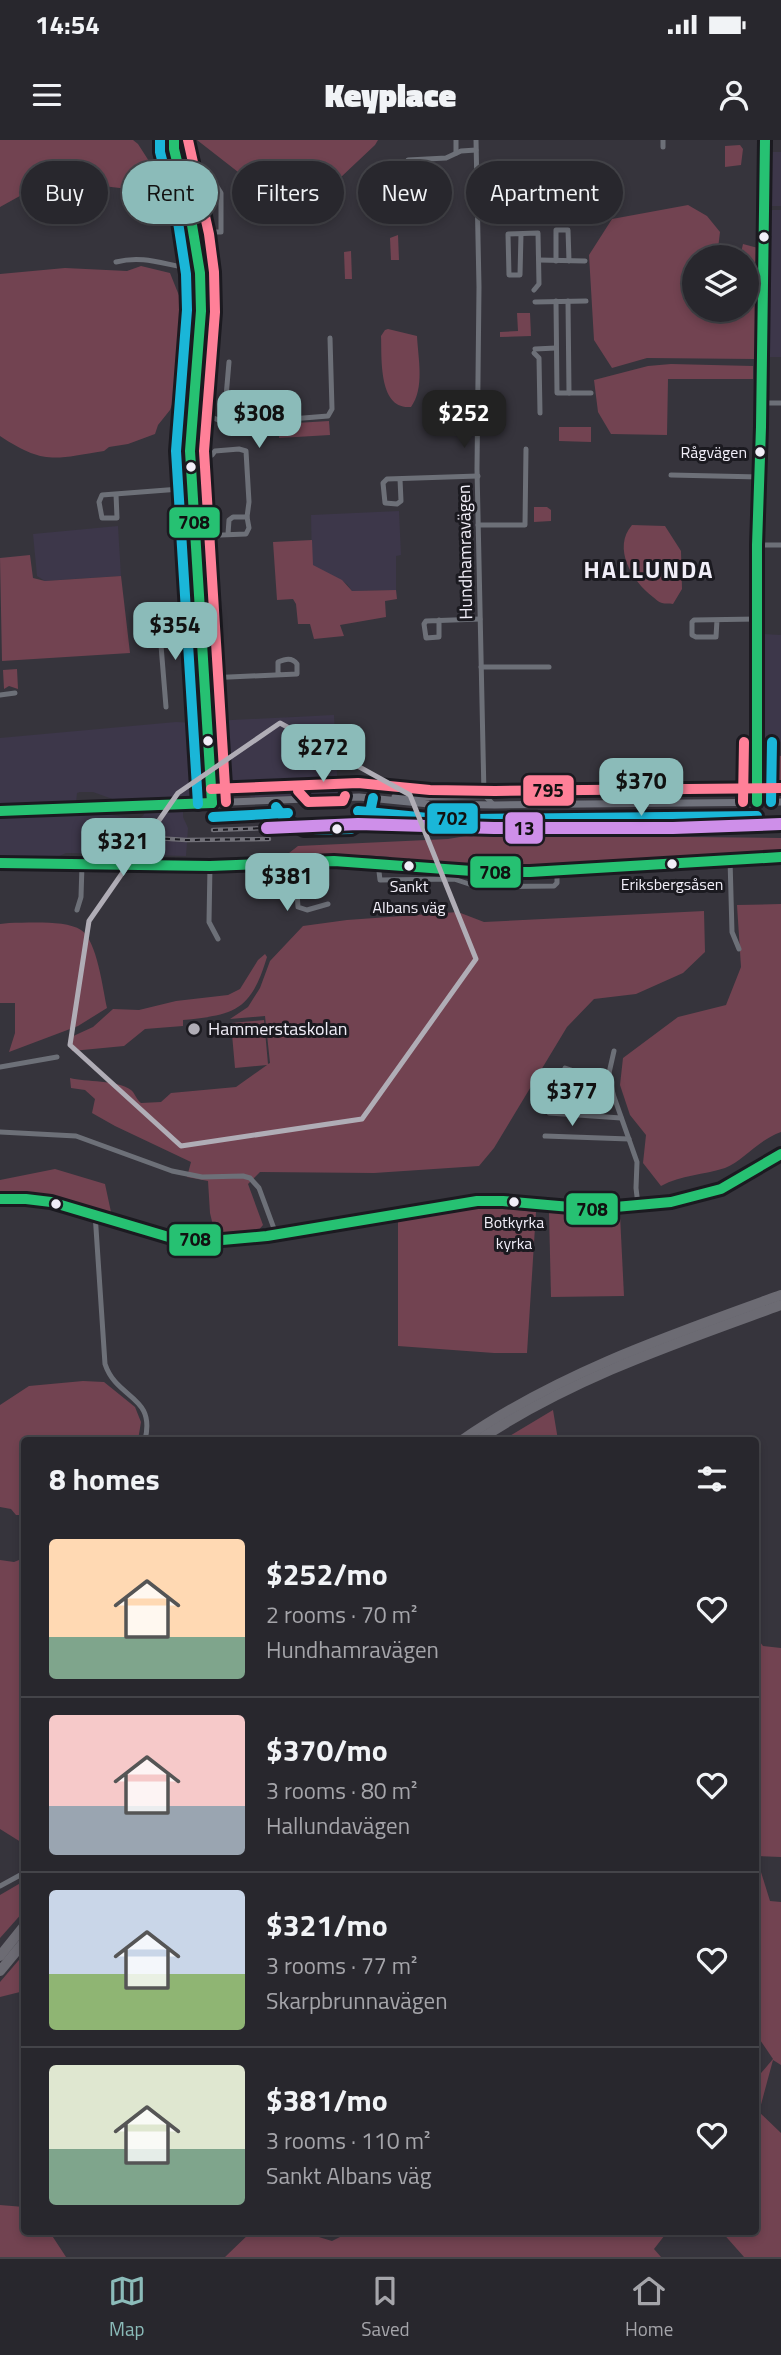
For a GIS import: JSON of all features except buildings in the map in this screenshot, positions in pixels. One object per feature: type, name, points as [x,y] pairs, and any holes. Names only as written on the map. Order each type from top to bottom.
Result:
[{"type":"highway","points":[[467,1437],[532,1396],[568,1378],[653,1342],[781,1295]]},
{"type":"highway","points":[[485,1437],[537,1405],[623,1364],[781,1305]]},
{"type":"highway","points":[[0,1956],[21,1930]]},
{"type":"highway","points":[[0,1971],[21,1946]]},
{"type":"main road","points":[[0,811],[287,799],[781,791]]},
{"type":"main road","points":[[366,798],[473,805],[781,802]]},
{"type":"main road","points":[[0,1199],[33,1199],[95,1213],[158,1234],[183,1239],[225,1240],[477,1201],[506,1200],[589,1210],[638,1205],[695,1196],[721,1188],[781,1154]]},
{"type":"street","points":[[174,140],[195,232],[200,269],[200,318],[190,412],[190,438],[212,803]]},
{"type":"street","points":[[456,140],[456,153]]},
{"type":"street","name":"Hundhamravägen","points":[[475,140],[478,223],[478,525],[484,795]]},
{"type":"street","points":[[757,802],[757,545],[762,403],[765,140]]},
{"type":"street","points":[[424,160],[425,181],[408,182],[407,162],[476,150]]},
{"type":"street","points":[[195,232],[221,232],[221,193],[218,188]]},
{"type":"street","points":[[556,261],[556,230],[567,230],[569,261]]},
{"type":"street","points":[[521,234],[520,275],[509,275],[508,234],[538,233],[539,284],[534,289]]},
{"type":"street","points":[[116,261],[152,259],[177,268],[200,269]]},
{"type":"street","points":[[539,260],[585,261]]},
{"type":"street","points":[[568,301],[569,393]]},
{"type":"street","points":[[535,302],[586,301]]},
{"type":"street","points":[[556,302],[557,393]]},
{"type":"street","points":[[190,412],[206,412],[231,424],[328,416],[332,409],[330,338]]},
{"type":"street","points":[[540,413],[539,359],[535,351],[556,348]]},
{"type":"street","points":[[221,409],[226,397],[229,362]]},
{"type":"street","points":[[540,394],[591,393]]},
{"type":"street","points":[[762,403],[781,403]]},
{"type":"street","points":[[478,525],[525,525],[526,449]]},
{"type":"street","points":[[195,536],[249,532],[246,451],[215,451],[212,455]]},
{"type":"street","points":[[671,475],[760,477]]},
{"type":"street","points":[[400,479],[401,501],[397,504],[385,503],[384,481],[400,479],[478,476]]},
{"type":"street","points":[[116,494],[117,518],[102,518],[102,495],[193,488]]},
{"type":"street","points":[[228,534],[229,520],[233,517],[247,517]]},
{"type":"street","points":[[757,545],[781,545]]},
{"type":"street","points":[[439,620],[439,638],[426,638],[426,621],[439,620],[480,619]]},
{"type":"street","points":[[717,620],[716,637],[692,635],[694,620],[717,620],[758,620]]},
{"type":"street","points":[[166,707],[159,633],[201,631]]},
{"type":"street","points":[[481,667],[549,667]]},
{"type":"street","points":[[204,679],[278,675]]},
{"type":"street","points":[[0,695],[15,693]]},
{"type":"street","points":[[473,805],[484,795],[495,805]]},
{"type":"street","points":[[0,863],[209,866],[334,861],[486,872],[557,871],[781,857]]},
{"type":"street","points":[[730,859],[732,932],[739,950]]},
{"type":"street","points":[[295,862],[298,906],[307,911],[328,904]]},
{"type":"street","points":[[378,863],[380,880],[454,879],[478,887],[554,886],[557,883],[557,871]]},
{"type":"street","points":[[77,910],[81,897],[82,865]]},
{"type":"street","points":[[209,866],[209,922],[218,939]]},
{"type":"street","points":[[614,1051],[609,1073],[613,1094],[637,1162],[638,1205]]},
{"type":"street","points":[[0,1067],[57,1058]]},
{"type":"street","points":[[565,1068],[609,1073]]},
{"type":"street","points":[[555,1087],[556,1091],[613,1094]]},
{"type":"street","points":[[548,1109],[549,1113],[621,1118]]},
{"type":"street","points":[[0,1132],[76,1136],[172,1171],[202,1177],[250,1178],[260,1188],[276,1234]]},
{"type":"street","points":[[545,1136],[629,1139]]},
{"type":"street","points":[[95,1213],[105,1364],[111,1378],[145,1409],[148,1422],[146,1437]]},
{"type":"street","points":[[0,1885],[21,1874]]},
{"type":"highlighted area","points":[[280,723],[410,795],[476,959],[362,1119],[181,1146],[70,1045],[89,921],[178,793]]},
{"type":"shaded area","points":[[0,140],[133,140],[149,161],[122,161],[122,188],[108,187],[108,161],[21,161],[21,195],[0,207]]},
{"type":"shaded area","points":[[197,140],[378,140],[344,174],[344,161],[232,161],[232,167]]},
{"type":"shaded area","points":[[740,145],[743,149],[741,165],[725,167],[725,146]]},
{"type":"shaded area","points":[[770,152],[781,152],[781,206],[769,206]]},
{"type":"shaded area","points":[[688,205],[707,216],[720,232],[718,245],[682,245],[682,322],[756,322],[755,359],[647,358],[612,368],[594,340],[589,255],[609,224],[623,224],[623,217]]},
{"type":"shaded area","points":[[769,210],[781,210],[781,357],[768,357]]},
{"type":"shaded area","points":[[398,235],[399,260],[391,260],[390,238]]},
{"type":"shaded area","points":[[351,251],[352,279],[345,279],[344,252]]},
{"type":"shaded area","points":[[141,266],[170,273],[184,308],[177,391],[170,410],[158,425],[155,434],[128,444],[109,447],[104,451],[61,457],[39,456],[0,436],[0,274],[65,268],[127,271]]},
{"type":"shaded area","points":[[517,313],[530,313],[531,336],[500,337],[500,332],[518,331]]},
{"type":"shaded area","points":[[388,329],[417,336],[419,382],[411,407],[400,406],[387,392],[382,369],[381,336]]},
{"type":"shaded area","points":[[648,366],[753,366],[753,379],[668,379],[667,435],[611,434],[598,412],[594,380]]},
{"type":"shaded area","points":[[329,421],[330,435],[279,438],[279,424]]},
{"type":"shaded area","points":[[272,427],[272,434],[247,435],[246,428]]},
{"type":"shaded area","points":[[559,427],[591,427],[591,442],[559,441]]},
{"type":"shaded area","points":[[534,507],[547,507],[551,510],[551,521],[534,522]]},
{"type":"shaded area","points":[[399,511],[401,555],[396,556],[396,590],[352,591],[347,584],[312,565],[311,515]]},
{"type":"shaded area","points":[[632,525],[665,526],[681,551],[682,589],[673,604],[658,601],[645,590],[627,564],[624,544]]},
{"type":"shaded area","points":[[118,526],[121,576],[45,581],[37,576],[33,534]]},
{"type":"shaded area","points":[[312,540],[313,565],[342,580],[352,591],[396,590],[397,599],[385,601],[386,617],[340,625],[344,636],[314,639],[310,624],[298,624],[293,599],[277,600],[273,542]]},
{"type":"shaded area","points":[[30,555],[33,578],[45,581],[121,576],[130,653],[2,661],[0,558]]},
{"type":"shaded area","points":[[763,634],[781,635],[781,742],[763,739]]},
{"type":"shaded area","points":[[17,669],[18,689],[9,686],[4,689],[3,670]]},
{"type":"shaded area","points":[[334,715],[338,794],[251,797],[223,771],[221,757],[215,750],[213,721]]},
{"type":"shaded area","points":[[176,722],[197,723],[203,786],[196,787],[190,796],[118,801],[93,792],[80,792],[77,793],[76,803],[0,805],[0,738]]},
{"type":"shaded area","points":[[781,756],[781,788],[769,788],[764,779],[763,767],[768,757]]},
{"type":"shaded area","points":[[183,811],[188,828],[186,856],[66,853],[55,858],[0,857],[0,817],[106,814],[137,819],[145,812]]},
{"type":"shaded area","points":[[472,835],[781,838],[781,854],[683,857],[554,869],[513,870],[464,868],[362,855],[362,858],[289,858],[289,853],[298,846],[448,839]]},
{"type":"shaded area","points":[[781,904],[781,1132],[725,1168],[661,1186],[643,1163],[646,1135],[630,1115],[620,1085],[623,1058],[678,1017],[726,1005],[741,967],[737,905]]},
{"type":"shaded area","points":[[704,911],[705,952],[683,973],[636,994],[594,999],[567,1027],[494,1148],[479,1166],[374,1173],[260,1172],[248,1184],[263,1225],[257,1232],[215,1234],[210,1213],[208,1181],[187,1177],[191,1162],[92,1113],[95,1099],[85,1090],[71,1088],[70,1078],[118,1084],[131,1090],[141,1103],[161,1102],[171,1093],[236,1087],[267,1065],[235,1068],[231,1023],[264,1020],[268,1064],[270,1063],[265,1016],[230,1019],[248,1007],[260,988],[270,961],[303,926],[458,912],[484,922]]},
{"type":"shaded area","points":[[57,923],[74,927],[87,935],[95,954],[107,1008],[78,1026],[9,1052],[15,1033],[15,1003],[0,1003],[0,924]]},
{"type":"shaded area","points":[[265,954],[267,957],[255,988],[247,999],[229,1012],[183,1020],[183,1026],[145,1029],[124,1046],[72,1051],[69,1038],[93,1027],[113,1009],[139,1010],[176,1001],[228,995],[240,989],[258,960]]},
{"type":"shaded area","points":[[55,1169],[105,1184],[111,1212],[42,1196],[0,1195],[0,1180]]},
{"type":"shaded area","points":[[480,1206],[536,1212],[527,1353],[398,1346],[398,1220]]},
{"type":"shaded area","points":[[549,1211],[620,1215],[624,1296],[551,1297]]},
{"type":"shaded area","points":[[83,1381],[104,1382],[135,1407],[141,1422],[138,1437],[21,1437],[21,1515],[16,1515],[11,1509],[0,1507],[0,1405],[29,1386]]},
{"type":"shaded area","points":[[553,1410],[558,1437],[508,1437]]},
{"type":"shaded area","points":[[21,1559],[21,1842],[0,1829],[0,1560],[14,1562]]},
{"type":"shaded area","points":[[759,1641],[763,1646],[781,1648],[781,1857],[759,1856]]},
{"type":"shaded area","points":[[759,1866],[770,1901],[781,1902],[781,2065],[773,2060],[759,2112],[759,2075],[773,2059],[759,2038]]},
{"type":"shaded area","points":[[21,1883],[21,1914],[0,1938],[0,1895]]},
{"type":"shaded area","points":[[21,1958],[21,1992],[0,1997],[0,1982]]},
{"type":"shaded area","points":[[759,2112],[781,2133],[781,2257],[744,2257],[725,2235],[759,2235]]},
{"type":"shaded area","points":[[0,2205],[21,2207],[21,2235],[52,2235],[66,2257],[0,2257]]},
{"type":"shaded area","points":[[248,2235],[312,2235],[332,2241],[340,2235],[665,2235],[654,2249],[661,2257],[225,2257]]},
{"type":"railway","points":[[213,830],[267,828]]},
{"type":"railway","points":[[155,838],[269,839]]},
{"type":"transit line","name":"702","points":[[160,140],[160,152],[178,222],[186,274],[187,310],[176,451],[198,804]]},
{"type":"transit line","name":"708","points":[[174,140],[200,273],[201,311],[190,451],[212,803]]},
{"type":"transit line","name":"795","points":[[188,140],[209,234],[214,272],[215,312],[204,451],[226,802]]},
{"type":"transit line","name":"708","points":[[757,802],[757,545],[765,140]]},
{"type":"transit line","name":"795","points":[[743,802],[744,742]]},
{"type":"transit line","name":"702","points":[[771,802],[772,742]]},
{"type":"transit line","name":"795","points":[[211,789],[358,783],[430,790],[495,791],[781,788]]},
{"type":"transit line","name":"795","points":[[298,791],[308,802],[343,801],[345,796]]},
{"type":"transit line","name":"702","points":[[276,807],[287,822],[304,830],[351,829],[369,817],[373,798]]},
{"type":"transit line","name":"708","points":[[0,811],[212,803]]},
{"type":"transit line","name":"702","points":[[358,811],[428,818],[473,819],[757,816]]},
{"type":"transit line","name":"702","points":[[213,817],[288,813]]},
{"type":"transit line","name":"13","points":[[267,828],[358,824],[494,828],[673,828],[781,824]]},
{"type":"transit line","name":"708","points":[[0,863],[210,866],[334,861],[486,872],[530,872],[781,857]]},
{"type":"transit line","name":"708","points":[[0,1199],[51,1202],[172,1238],[211,1241],[267,1236],[477,1201],[593,1209],[671,1202],[721,1189],[781,1154]]},
{"type":"place","name":"Rågvägen","points":[[760,452]]},
{"type":"place","name":"Eriksbergsåsen","points":[[672,864]]},
{"type":"place","name":"Sankt Albans väg","points":[[409,866]]},
{"type":"place","name":"Hammerstaskolan","points":[[194,1029]]},
{"type":"place","name":"Botkyrka kyrka","points":[[514,1202]]},
{"type":"district","name":"HALLUNDA","points":[[649,570]]}]
